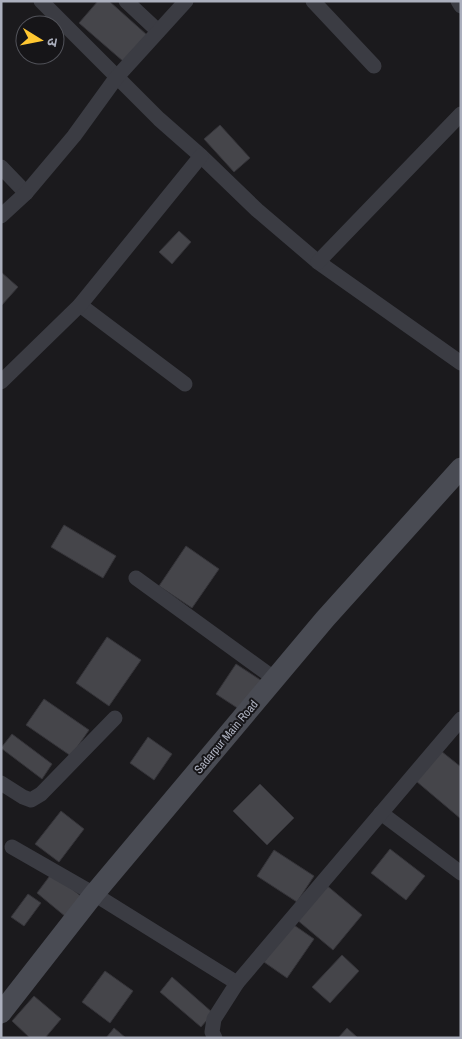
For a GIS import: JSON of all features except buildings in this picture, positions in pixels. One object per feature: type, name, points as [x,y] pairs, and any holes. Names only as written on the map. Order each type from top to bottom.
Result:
[{"type":"street","points":[[41,1],[116,78],[257,210],[318,262],[461,363]]},
{"type":"street","points":[[126,1],[158,31]]},
{"type":"street","points":[[1,216],[26,193],[74,136],[116,78],[186,1]]},
{"type":"street","points":[[313,1],[374,66]]},
{"type":"street","points":[[458,1],[461,6]]},
{"type":"street","points":[[318,262],[461,114]]},
{"type":"street","points":[[1,382],[80,305],[201,156]]},
{"type":"street","points":[[1,167],[26,193]]},
{"type":"street","points":[[80,305],[185,384]]},
{"type":"street","name":"Sadarpur Main Road","points":[[1,1013],[94,894],[325,619],[460,471]]},
{"type":"street","points":[[136,578],[275,679]]},
{"type":"street","points":[[1,783],[23,797],[32,800],[41,794],[115,718]]},
{"type":"street","points":[[215,1038],[212,1032],[214,1019],[237,983],[461,719]]},
{"type":"street","points":[[381,813],[461,874]]},
{"type":"street","points":[[12,847],[94,894],[237,983]]}]
